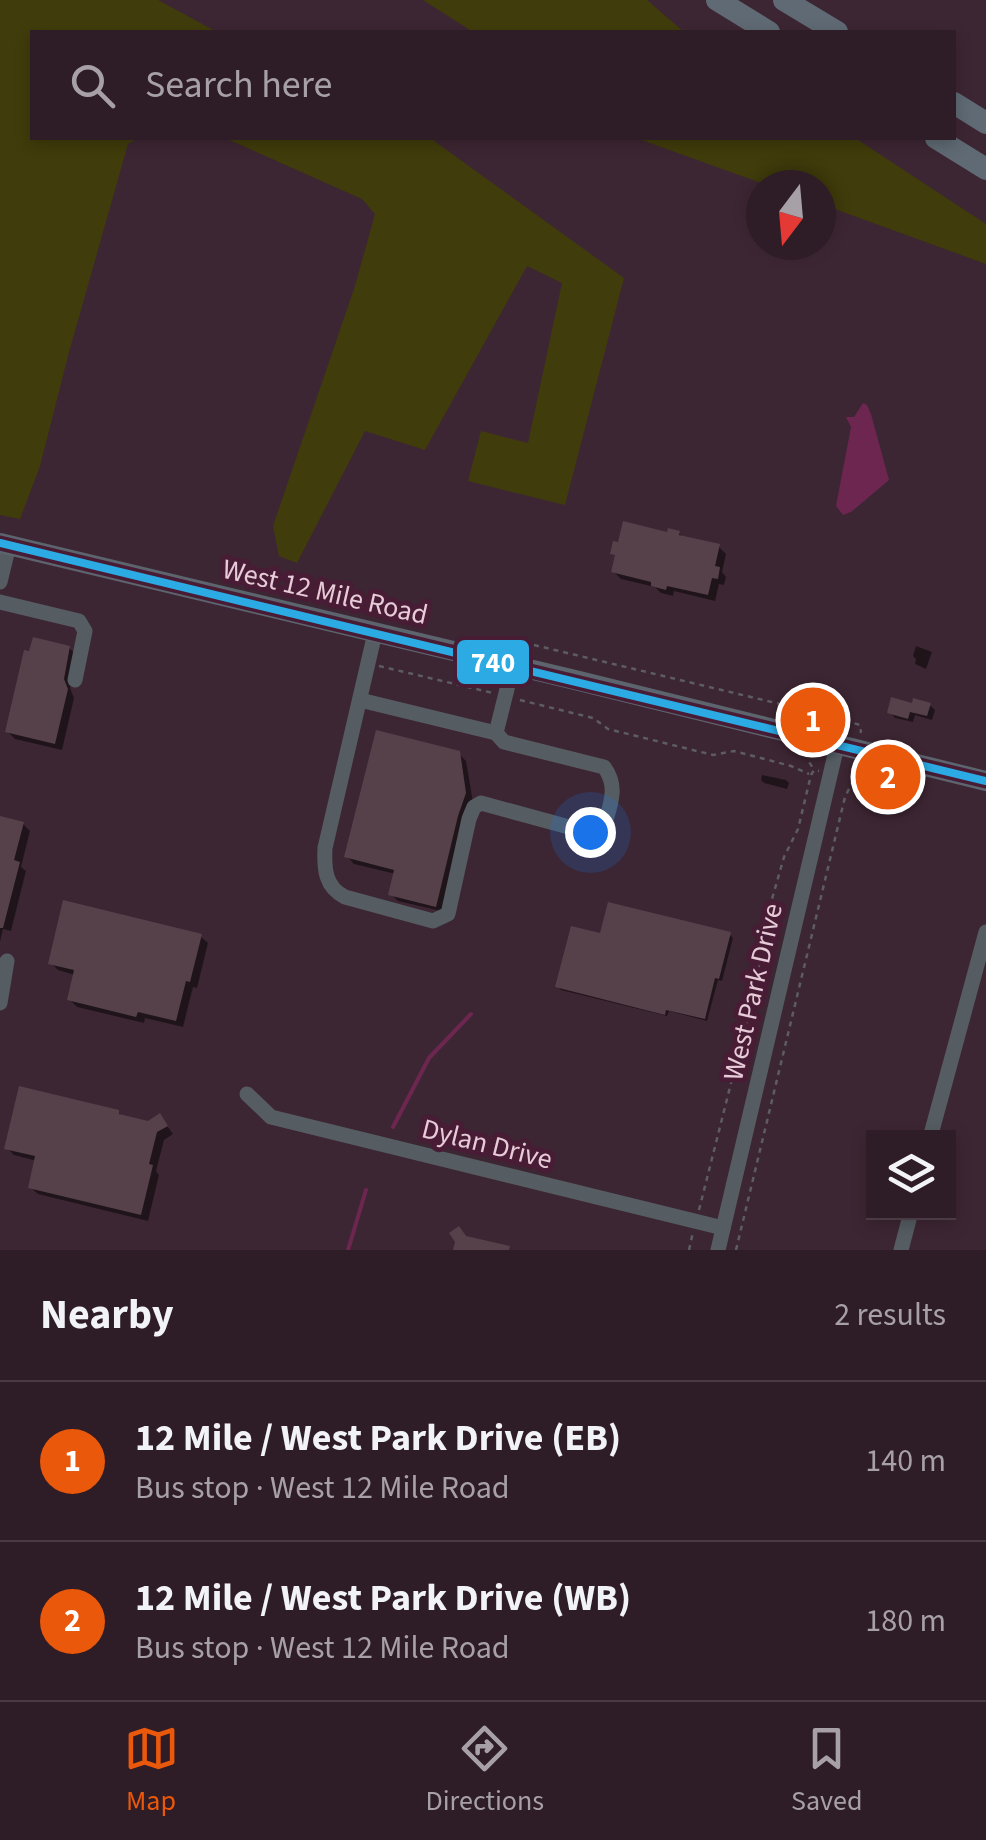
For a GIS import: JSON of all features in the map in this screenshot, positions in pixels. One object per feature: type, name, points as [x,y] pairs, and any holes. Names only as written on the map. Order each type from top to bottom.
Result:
[{"type":"highway","points":[[717,0],[766,30]]},
{"type":"highway","points":[[784,0],[835,30]]},
{"type":"highway","points":[[956,104],[986,123]]},
{"type":"highway","points":[[939,140],[986,169]]},
{"type":"main road","name":"West 12 Mile Road","points":[[4,544],[986,781]]},
{"type":"street","points":[[0,582],[4,544]]},
{"type":"street","points":[[0,602],[78,620],[85,631],[75,680]]},
{"type":"street","points":[[360,700],[496,733],[504,742],[604,767],[612,777],[614,790],[604,827],[594,833],[481,803],[474,807],[469,819],[448,914],[433,921],[336,892],[328,882],[326,848],[368,664],[376,633]]},
{"type":"street","points":[[496,733],[513,666]]},
{"type":"street","name":"West Park Drive","points":[[718,1250],[837,746]]},
{"type":"street","points":[[932,1130],[986,932]]},
{"type":"street","points":[[0,1003],[7,962]]},
{"type":"street","name":"Dylan Drive","points":[[247,1094],[271,1117],[724,1228]]},
{"type":"street","points":[[901,1250],[909,1220]]},
{"type":"path","points":[[534,644],[860,725],[862,737]]},
{"type":"path","points":[[368,664],[592,718],[608,729],[713,755],[734,751],[810,775]]},
{"type":"path","points":[[819,724],[824,715]]},
{"type":"path","points":[[689,1250],[753,996],[772,899],[798,828],[810,775],[814,770],[853,780]]},
{"type":"path","points":[[736,1250],[845,797],[856,773]]},
{"type":"shaded area","points":[[0,0],[158,0],[213,30],[30,30],[30,140],[135,140],[128,144],[40,466],[20,519],[0,515]]},
{"type":"shaded area","points":[[423,0],[647,0],[682,30],[470,30]]},
{"type":"shaded area","points":[[229,140],[433,140],[624,278],[565,505],[468,481],[481,431],[528,443],[562,283],[527,266],[425,450],[365,431],[297,563],[279,556],[273,526],[355,286],[375,214],[362,199]]},
{"type":"shaded area","points":[[642,140],[858,140],[986,224],[986,264],[836,209],[836,170],[746,170],[746,177]]},
{"type":"shaded area","points":[[863,403],[871,414],[889,480],[843,515],[836,506],[851,427],[846,417],[854,417]]},
{"type":"building","points":[[623,521],[667,532],[668,528],[680,531],[679,535],[720,544],[715,566],[720,567],[718,579],[712,578],[708,595],[667,586],[666,590],[611,572],[613,541],[618,542]]},
{"type":"building","points":[[33,637],[70,646],[64,679],[68,689],[55,744],[5,732],[24,650],[29,651]]},
{"type":"building","points":[[891,697],[931,703],[927,716],[910,712],[908,719],[887,713]]},
{"type":"building","points":[[376,730],[460,751],[466,793],[436,907],[388,895],[394,870],[344,857]]},
{"type":"building","points":[[0,816],[24,822],[14,860],[20,862],[3,928],[0,928]]},
{"type":"building","points":[[63,900],[202,934],[176,1021],[138,1012],[136,1017],[67,1000],[74,970],[48,964]]},
{"type":"building","points":[[608,902],[731,932],[705,1019],[666,1010],[665,1015],[555,987],[571,926],[600,933]]},
{"type":"building","points":[[19,1086],[119,1110],[119,1114],[148,1121],[160,1113],[168,1126],[157,1132],[141,1215],[28,1188],[35,1156],[4,1149]]},
{"type":"building","points":[[459,1226],[466,1236],[510,1246],[509,1250],[453,1250],[455,1242],[449,1233]]},
{"type":"waterway","points":[[393,1127],[429,1058],[471,1014]]},
{"type":"waterway","points":[[348,1250],[366,1190]]},
{"type":"transit line","name":"740","points":[[0,543],[986,781]]},
{"type":"place","name":"12 Mile / West Park Drive (EB)","points":[[813,720]]},
{"type":"place","name":"12 Mile / West Park Drive (WB)","points":[[888,777]]}]
